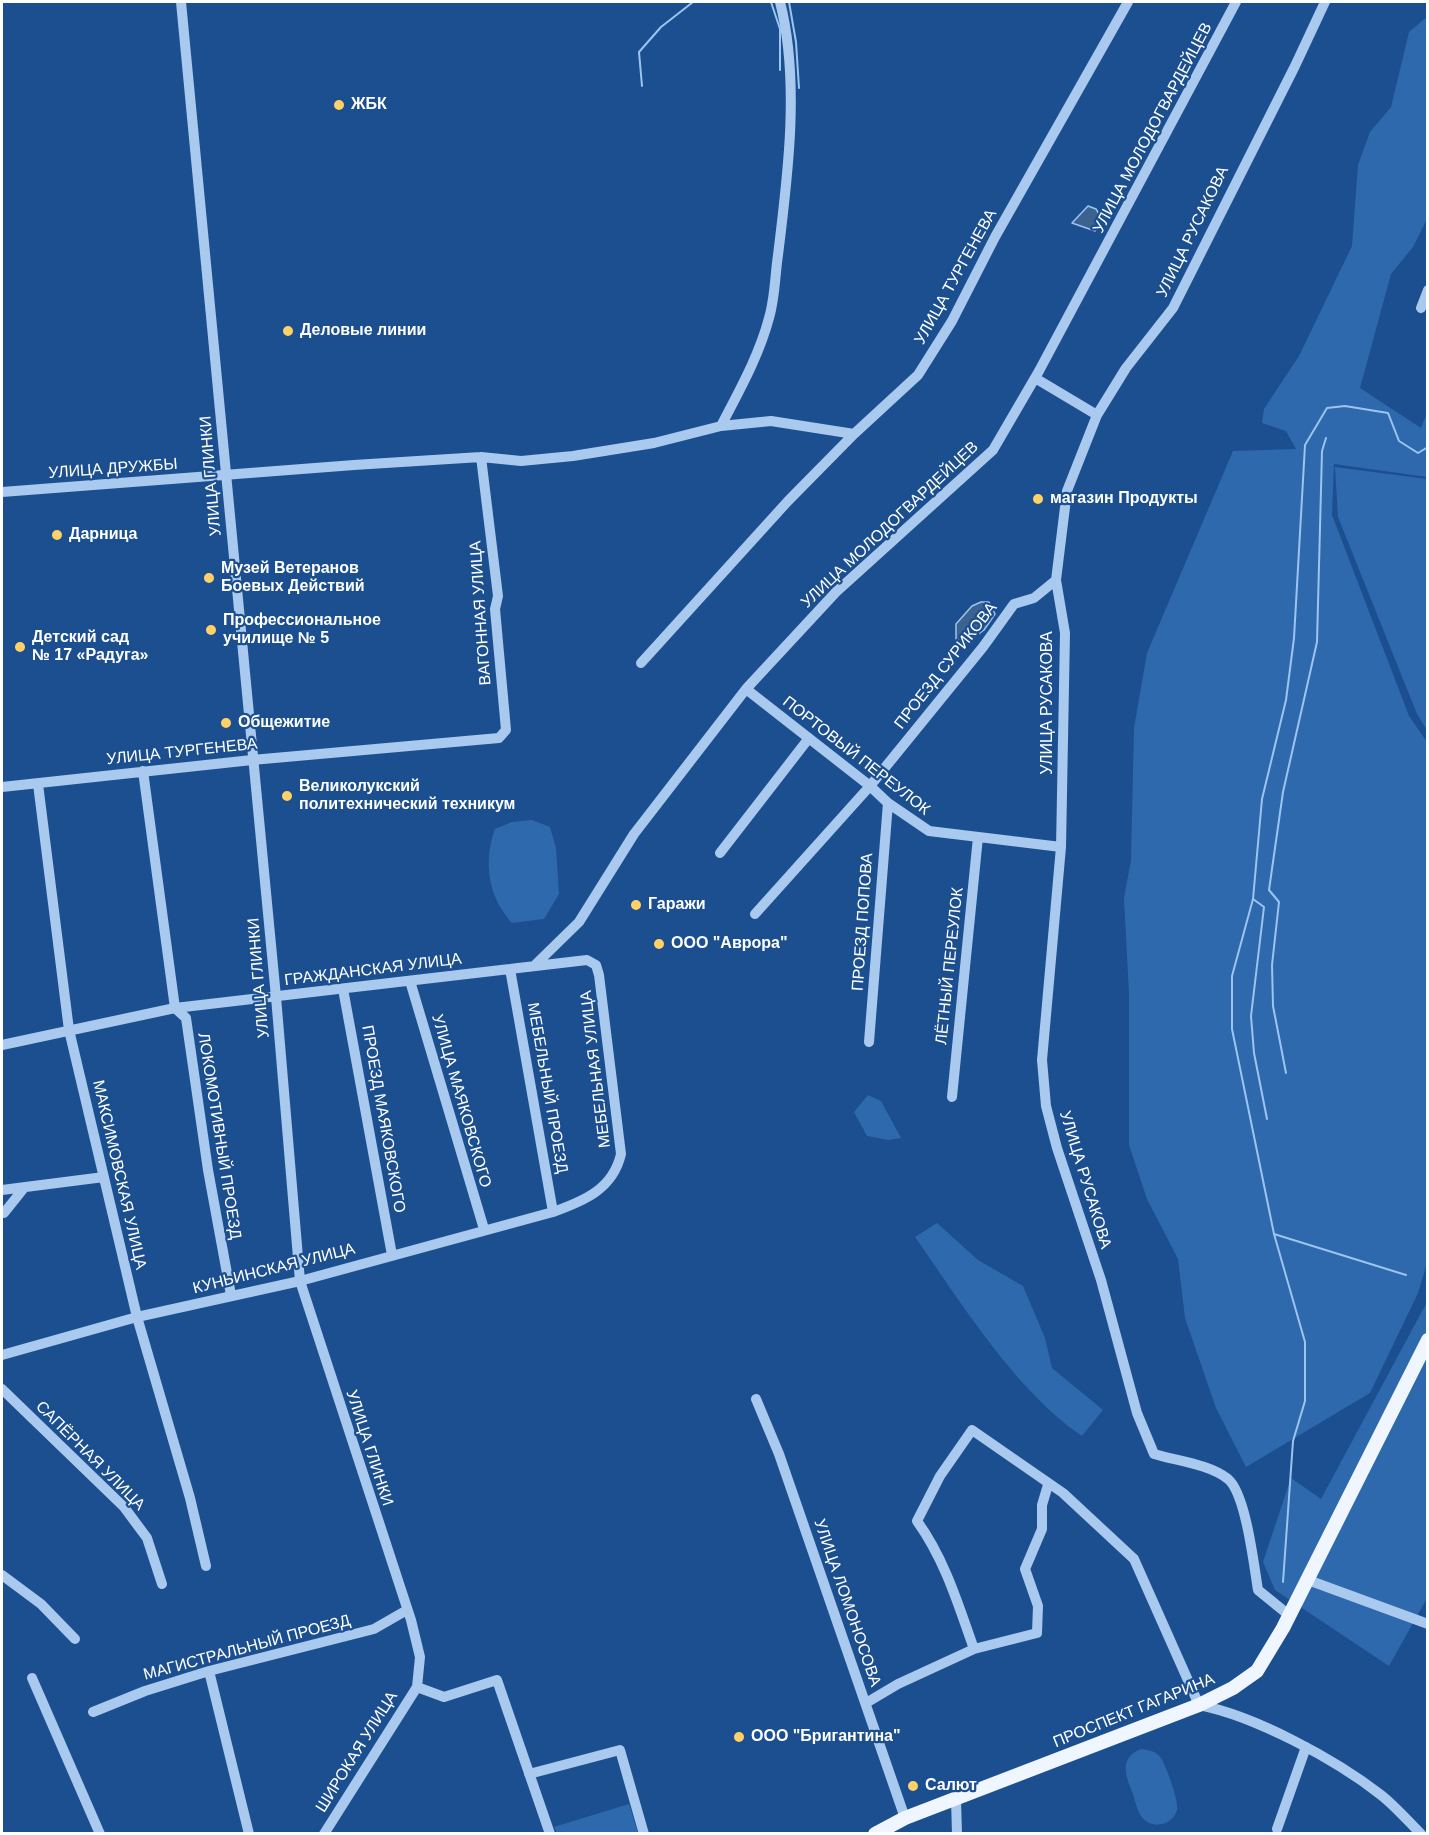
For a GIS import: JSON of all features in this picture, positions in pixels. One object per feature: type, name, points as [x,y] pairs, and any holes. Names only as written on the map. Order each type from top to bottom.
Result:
[{"type":"main road","name":"ПРОСПЕКТ ГАГАРИНА","points":[[875,1833],[905,1818],[1199,1705],[1233,1688],[1257,1671],[1290,1616],[1428,1340]]},
{"type":"street","name":"УЛИЦА ГЛИНКИ","points":[[182,2],[276,997],[300,1281],[407,1610],[420,1657],[417,1687]]},
{"type":"street","points":[[721,426],[748,374],[770,317],[783,214],[789,140],[789,50],[780,2]]},
{"type":"street","name":"УЛИЦА ТУРГЕНЕВА","points":[[641,663],[854,434],[918,375],[952,321],[995,237],[1128,2]]},
{"type":"street","name":"УЛИЦА МОЛОДОГВАРДЕЙЦЕВ","points":[[536,964],[579,922],[634,834],[746,688],[836,592],[993,450],[1035,378],[1236,2]]},
{"type":"street","name":"УЛИЦА РУСАКОВА","points":[[1290,1616],[1258,1590],[1248,1524],[1231,1481],[1218,1473],[1154,1455],[1137,1413],[1101,1280],[1046,1106],[1041,1060],[1061,848],[1065,633],[1056,580],[1067,491],[1097,414],[1126,368],[1173,308],[1295,66],[1324,2]]},
{"type":"street","points":[[1421,308],[1428,290]]},
{"type":"street","points":[[1035,378],[1097,414]]},
{"type":"street","name":"УЛИЦА ДРУЖБЫ","points":[[2,492],[481,457],[521,461],[573,456],[654,443],[721,426],[771,421],[854,434]]},
{"type":"street","name":"ВАГОННАЯ УЛИЦА","points":[[481,457],[498,596],[495,609],[506,730]]},
{"type":"street","name":"ПРОЕЗД СУРИКОВА","points":[[870,786],[983,647],[1014,604],[1034,598],[1056,580]]},
{"type":"street","name":"ПОРТОВЫЙ ПЕРЕУЛОК","points":[[746,688],[870,786],[888,803],[929,831],[1061,848]]},
{"type":"street","name":"УЛИЦА ТУРГЕНЕВА","points":[[2,787],[252,760],[499,738],[506,730]]},
{"type":"street","points":[[720,853],[809,738]]},
{"type":"street","name":"ЛОКОМОТИВНЫЙ ПРОЕЗД","points":[[143,771],[175,1008],[186,1018],[208,1170],[231,1295]]},
{"type":"street","name":"МАКСИМОВСКАЯ УЛИЦА","points":[[38,784],[69,1030],[137,1317],[190,1498],[206,1566]]},
{"type":"street","points":[[755,914],[870,786]]},
{"type":"street","name":"ПРОЕЗД ПОПОВА","points":[[869,1042],[888,803]]},
{"type":"street","name":"ЛЁТНЫЙ ПЕРЕУЛОК","points":[[952,1098],[978,837]]},
{"type":"street","name":"ГРАЖДАНСКАЯ УЛИЦА","points":[[2,1045],[175,1008],[510,969],[536,964],[587,960],[596,965]]},
{"type":"street","name":"МЕБЕЛЬНАЯ УЛИЦА","points":[[596,965],[621,1154],[618,1169]]},
{"type":"street","name":"МЕБЕЛЬНЫЙ ПРОЕЗД","points":[[510,969],[553,1212]]},
{"type":"street","name":"УЛИЦА МАЯКОВСКОГО","points":[[410,981],[484,1229]]},
{"type":"street","name":"ПРОЕЗД МАЯКОВСКОГО","points":[[343,989],[392,1255]]},
{"type":"street","name":"КУНЬИНСКАЯ УЛИЦА","points":[[2,1355],[137,1317],[300,1281],[553,1212],[582,1202],[607,1184],[618,1169]]},
{"type":"street","points":[[2,1190],[104,1177]]},
{"type":"street","points":[[4,1213],[24,1188]]},
{"type":"street","name":"САПЁРНАЯ УЛИЦА","points":[[2,1389],[124,1507],[147,1538],[162,1584]]},
{"type":"street","name":"УЛИЦА ЛОМОНОСОВА","points":[[756,1399],[779,1454],[905,1818]]},
{"type":"street","points":[[974,1649],[948,1575],[935,1546],[917,1521],[940,1476],[972,1430],[1048,1485],[1063,1493],[1134,1558],[1199,1705],[1229,1711],[1306,1747],[1380,1794],[1421,1833]]},
{"type":"street","points":[[866,1703],[898,1684],[974,1649],[1037,1632],[1038,1606],[1025,1569],[1042,1529],[1042,1505],[1048,1485]]},
{"type":"street","points":[[2,1575],[41,1604],[75,1639]]},
{"type":"street","points":[[1308,1580],[1428,1624]]},
{"type":"street","name":"МАГИСТРАЛЬНЫЙ ПРОЕЗД","points":[[93,1712],[145,1691],[209,1671],[374,1629],[407,1610]]},
{"type":"street","points":[[209,1671],[249,1833]]},
{"type":"street","points":[[32,1678],[100,1833]]},
{"type":"street","points":[[417,1687],[444,1697],[497,1680],[550,1833]]},
{"type":"street","name":"ШИРОКАЯ УЛИЦА","points":[[324,1833],[417,1687]]},
{"type":"street","points":[[1277,1829],[1306,1747]]},
{"type":"street","points":[[530,1774],[620,1750],[644,1833]]},
{"type":"street","points":[[956,1799],[957,1833]]},
{"type":"shaded area","points":[[1427,17],[1427,219],[1413,247],[1391,274],[1360,388],[1421,428],[1427,413],[1427,477],[1334,464],[1332,515],[1409,716],[1427,742],[1427,1263],[1418,1293],[1370,1393],[1246,1467],[1216,1408],[1185,1318],[1178,1259],[1147,1199],[1129,1145],[1129,993],[1124,898],[1131,860],[1134,728],[1147,653],[1233,451],[1296,449],[1286,431],[1262,423],[1264,409],[1299,356],[1352,246],[1358,165],[1370,132],[1391,107],[1409,32]]},
{"type":"shaded area","points":[[1088,206],[1096,209],[1102,219],[1095,231],[1072,223]]},
{"type":"shaded area","points":[[1335,467],[1427,479],[1427,730],[1417,714],[1338,517]]},
{"type":"shaded area","points":[[981,602],[989,602],[995,614],[984,630],[969,641],[956,640],[956,624],[972,606]]},
{"type":"shaded area","points":[[532,820],[550,827],[556,848],[559,894],[544,919],[512,923],[493,891],[489,866],[491,841],[495,829],[512,822]]},
{"type":"shaded area","points":[[868,1095],[881,1101],[901,1138],[888,1140],[867,1136],[854,1112]]},
{"type":"shaded area","points":[[937,1223],[978,1260],[1023,1286],[1045,1338],[1052,1368],[1103,1410],[1082,1436],[1034,1395],[1012,1371],[915,1237]]},
{"type":"shaded area","points":[[1427,1302],[1427,1598],[1389,1666],[1275,1590],[1263,1562],[1291,1478],[1321,1499]]},
{"type":"shaded area","points":[[1141,1749],[1155,1752],[1161,1758],[1169,1776],[1177,1810],[1171,1820],[1166,1823],[1150,1823],[1141,1816],[1137,1808],[1126,1768],[1129,1757]]},
{"type":"shaded area","points":[[629,1804],[638,1833],[557,1833],[554,1827]]},
{"type":"waterway","points":[[642,86],[639,52],[661,27],[693,2]]},
{"type":"waterway","points":[[771,2],[780,29],[780,70]]},
{"type":"waterway","points":[[789,2],[796,42],[799,88]]},
{"type":"waterway","points":[[1283,1582],[1293,1441],[1305,1401],[1305,1342],[1274,1234],[1232,1029],[1232,976],[1253,899],[1262,799],[1286,700],[1294,638],[1305,445],[1327,408],[1345,406],[1388,413],[1399,441],[1418,453],[1428,447]]},
{"type":"waterway","points":[[1286,1073],[1273,1006],[1272,965],[1279,902],[1269,890],[1283,792],[1317,642],[1322,451],[1326,438]]},
{"type":"waterway","points":[[1253,899],[1264,907],[1251,1016],[1254,1053],[1267,1119]]},
{"type":"waterway","points":[[1274,1234],[1406,1275]]},
{"type":"place","name":"ЖБК","points":[[339,105]]},
{"type":"place","name":"Деловые линии","points":[[288,331]]},
{"type":"place","name":"магазин Продукты","points":[[1038,499]]},
{"type":"place","name":"Дарница","points":[[57,535]]},
{"type":"place","name":"Музей Ветеранов Боевых Действий","points":[[209,578]]},
{"type":"place","name":"Профессиональное училище № 5","points":[[211,630]]},
{"type":"place","name":"Детский сад № 17 «Радуга»","points":[[20,647]]},
{"type":"place","name":"Общежитие","points":[[226,723]]},
{"type":"place","name":"Великолукский политехнический техникум","points":[[287,796]]},
{"type":"place","name":"Гаражи","points":[[636,905]]},
{"type":"place","name":"ООО \"Аврора\"","points":[[659,944]]},
{"type":"place","name":"ООО \"Бригантина\"","points":[[739,1737]]},
{"type":"place","name":"Салют","points":[[913,1786]]}]
